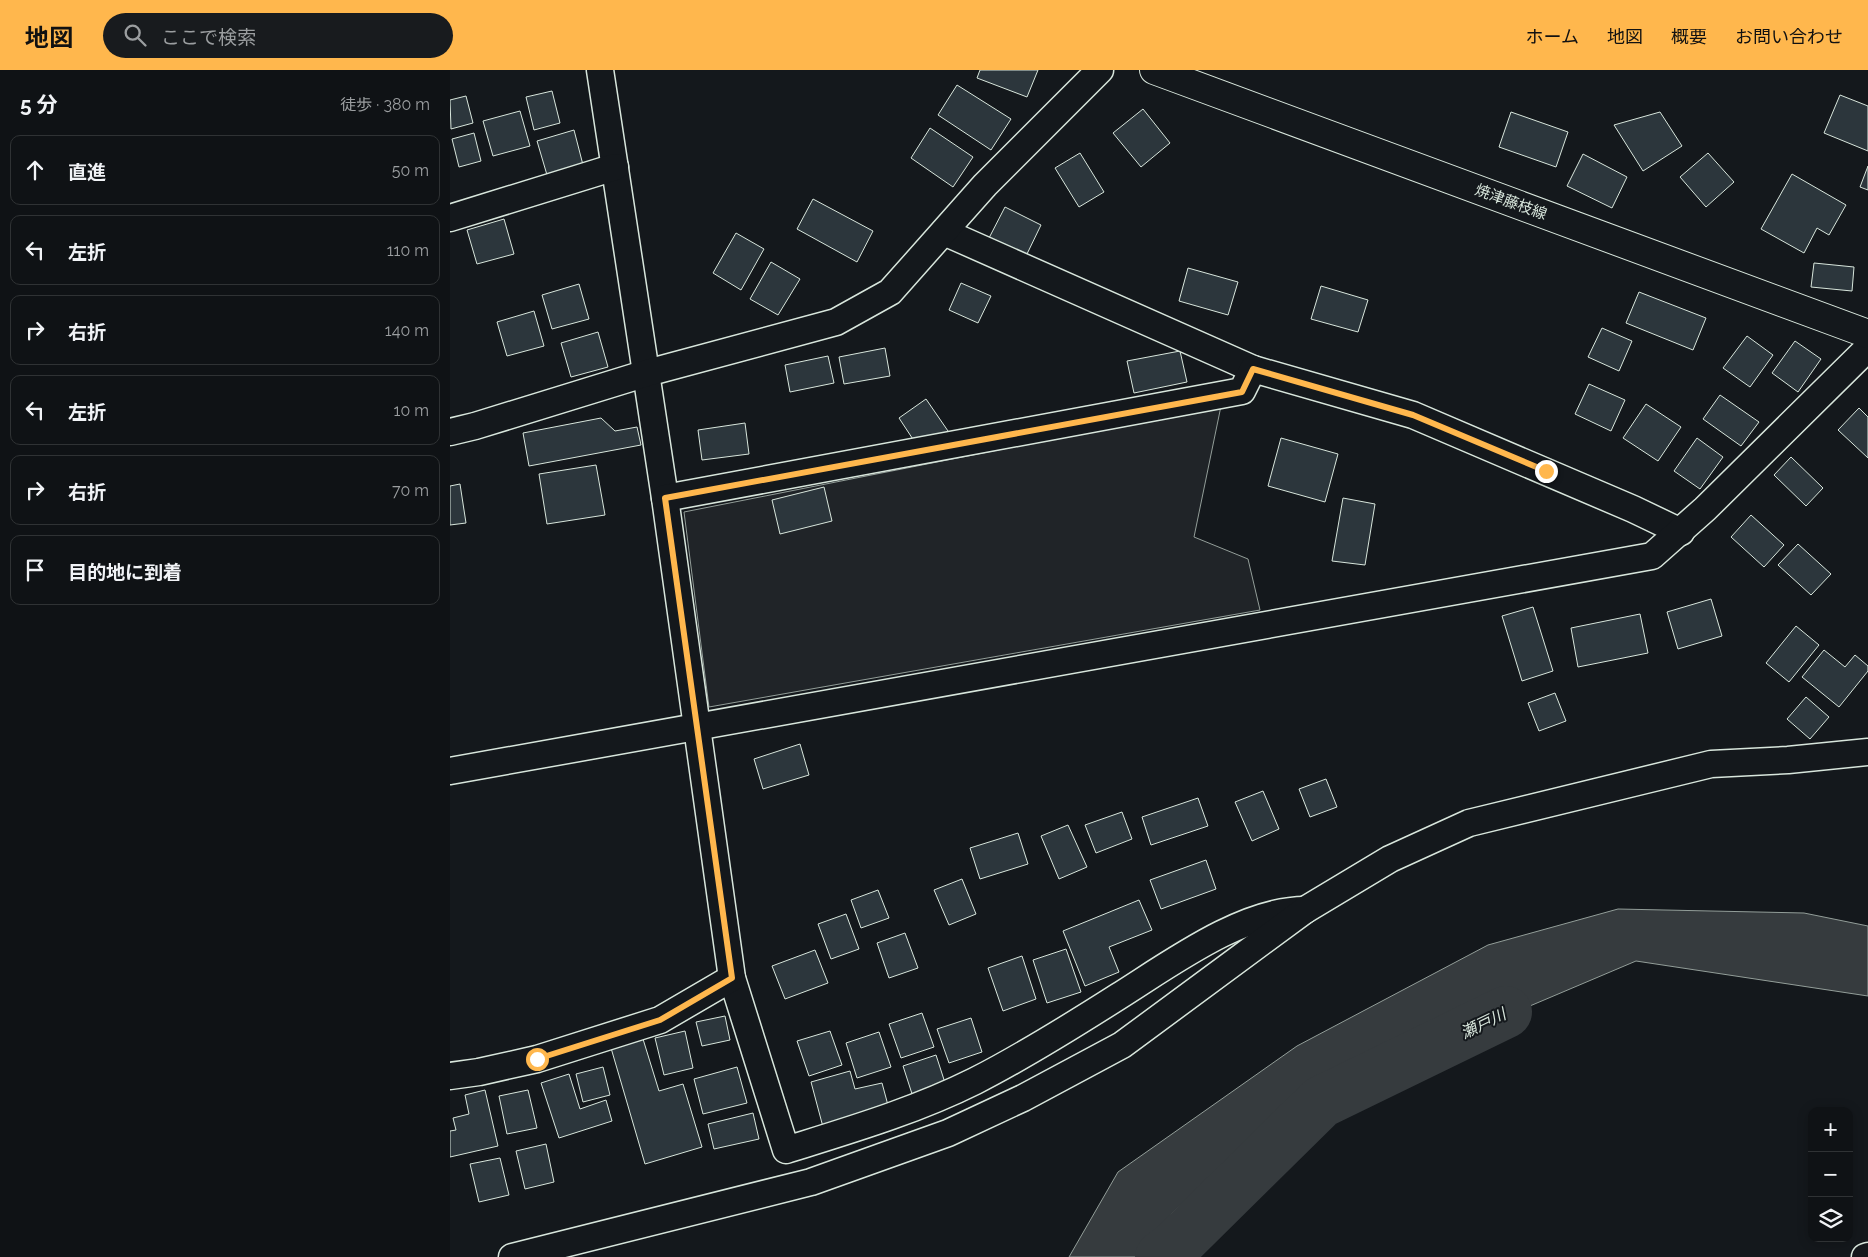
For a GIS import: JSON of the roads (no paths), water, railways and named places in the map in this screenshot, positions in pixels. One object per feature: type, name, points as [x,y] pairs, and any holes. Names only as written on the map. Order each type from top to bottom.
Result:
[{"type":"main road","name":"焼津藤枝線","points":[[1154,70],[1868,334]]},
{"type":"street","points":[[600,70],[665,498],[732,978],[786,1150],[892,1116],[974,1081],[1071,1026],[1183,956],[1245,922],[1288,910],[1305,910]]},
{"type":"street","points":[[450,432],[646,373],[836,322],[890,292],[985,185],[1100,70]]},
{"type":"street","points":[[450,218],[615,166]]},
{"type":"street","points":[[944,232],[1253,369],[1413,415],[1625,505],[1681,532]]},
{"type":"street","points":[[450,771],[1652,556],[1681,532],[1868,348]]},
{"type":"street","points":[[665,498],[1242,392],[1253,369]]},
{"type":"street","points":[[512,1257],[811,1182],[948,1133],[1023,1098],[1122,1045],[1305,910],[1390,859],[1469,823],[1711,764],[1788,760],[1868,752]]},
{"type":"street","points":[[450,1076],[479,1072],[537,1059],[660,1020],[732,978]]},
{"type":"water","points":[[1618,909],[1804,913],[1868,926],[1868,996],[1636,961],[1294,1106],[1172,1213],[1146,1257],[1069,1257],[1118,1172],[1297,1046],[1488,945]]},
{"type":"waterway","name":"瀬戸川","points":[[1161,1257],[1174,1247],[1321,1102],[1506,1012]]}]
